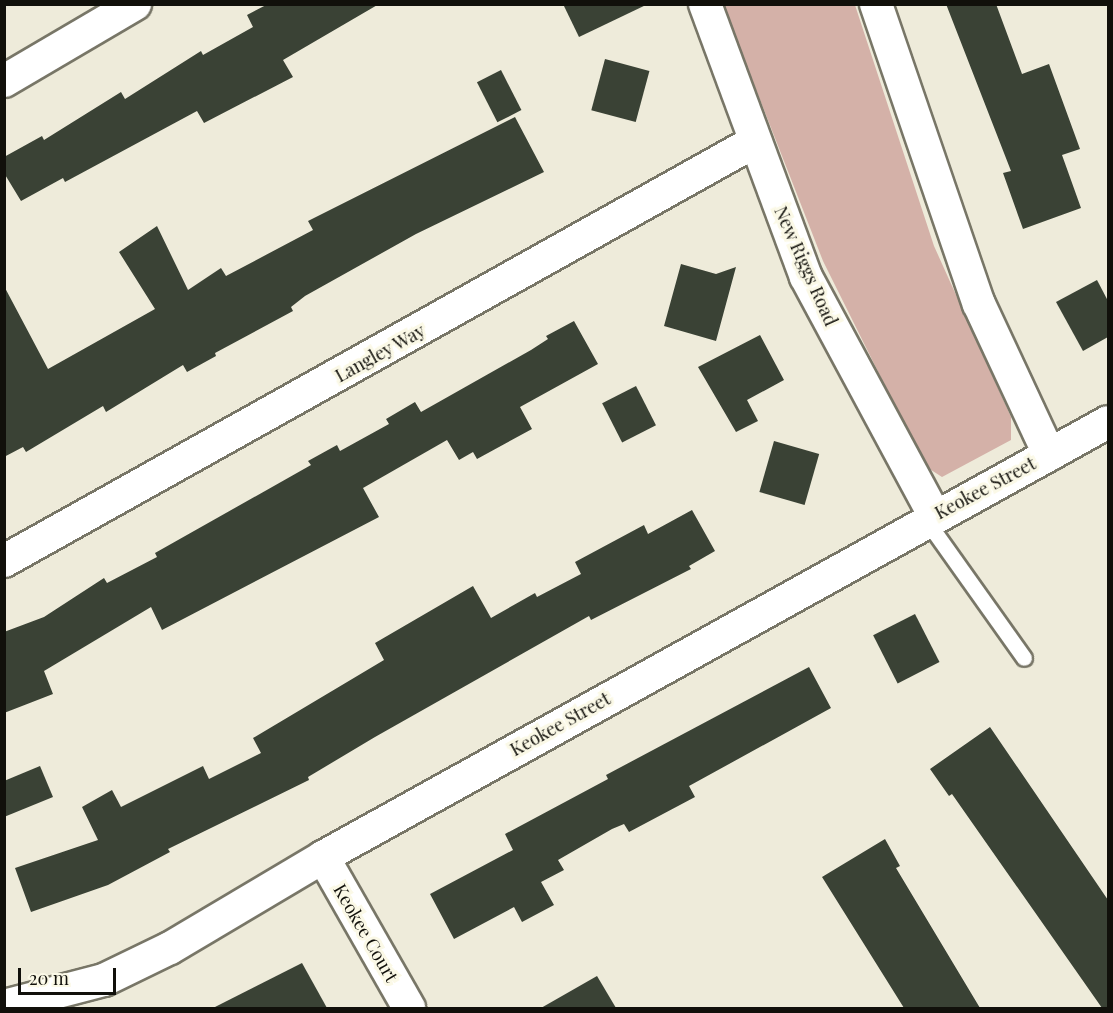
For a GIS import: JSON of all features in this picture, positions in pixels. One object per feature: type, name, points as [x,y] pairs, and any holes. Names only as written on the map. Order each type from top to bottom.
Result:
[{"type":"street","points":[[4,81],[135,4]]},
{"type":"street","name":"New Riggs Road","points":[[705,4],[754,142],[806,277],[930,518]]},
{"type":"street","points":[[876,4],[979,304],[1049,454]]},
{"type":"street","name":"Langley Way","points":[[4,561],[754,142]]},
{"type":"street","name":"Keokee Street","points":[[4,1006],[104,980],[170,948],[322,857],[930,518],[1108,422]]},
{"type":"street","name":"Keokee Court","points":[[322,857],[409,1008]]},
{"type":"lane","points":[[930,518],[1024,658]]},
{"type":"shaded area","points":[[723,5],[855,5],[934,246],[1011,417],[1011,440],[942,477],[925,466],[823,261]]},
{"type":"building","points":[[268,4],[379,4],[283,60],[293,77],[204,123],[197,111],[65,182],[63,178],[21,201],[4,173],[4,157],[42,136],[44,140],[121,92],[125,99],[201,51],[203,55],[253,27],[247,15]]},
{"type":"building","points":[[563,4],[648,4],[579,37]]},
{"type":"building","points":[[946,4],[996,4],[1022,74],[1049,64],[1080,149],[1062,155],[1081,208],[1023,229],[1003,173],[1011,171]]},
{"type":"building","points":[[605,59],[649,71],[636,122],[591,110]]},
{"type":"building","points":[[501,70],[521,110],[497,122],[477,82]]},
{"type":"building","points":[[515,117],[544,172],[416,234],[305,296],[291,307],[293,311],[215,353],[216,356],[187,372],[183,365],[106,412],[103,406],[26,452],[23,447],[4,457],[4,286],[48,369],[155,309],[119,252],[157,226],[188,290],[221,268],[226,276],[313,230],[308,221]]},
{"type":"building","points":[[681,264],[716,274],[736,267],[716,341],[664,326]]},
{"type":"building","points":[[1097,280],[1108,301],[1108,337],[1083,351],[1056,302]]},
{"type":"building","points":[[574,321],[598,364],[520,407],[532,429],[477,459],[473,452],[459,460],[447,440],[363,488],[379,517],[162,630],[151,607],[44,671],[53,694],[4,713],[4,632],[44,617],[104,578],[107,583],[157,557],[155,553],[311,465],[308,461],[337,445],[340,451],[389,424],[386,419],[415,402],[421,412],[531,350],[548,339],[546,336]]},
{"type":"building","points":[[760,335],[784,380],[747,400],[758,421],[736,432],[698,367]]},
{"type":"building","points":[[636,386],[656,425],[622,442],[602,403]]},
{"type":"building","points":[[774,441],[819,454],[805,505],[759,492]]},
{"type":"building","points":[[692,510],[715,551],[689,566],[691,569],[591,620],[589,616],[375,737],[308,777],[309,780],[168,849],[170,852],[108,885],[31,912],[15,868],[98,840],[82,807],[112,790],[121,807],[203,766],[209,779],[261,753],[253,738],[384,660],[375,643],[473,586],[491,618],[535,593],[537,597],[581,574],[575,562],[644,525],[648,534]]},
{"type":"building","points":[[915,614],[940,662],[898,683],[873,635]]},
{"type":"building","points":[[809,667],[831,708],[689,786],[695,797],[629,832],[624,824],[612,829],[558,860],[564,870],[541,882],[554,905],[522,922],[514,907],[454,939],[430,894],[513,850],[505,834],[608,779],[606,775]]},
{"type":"building","points":[[990,727],[1108,900],[1108,1008],[1102,1008],[952,794],[949,796],[930,769]]},
{"type":"building","points":[[40,766],[53,797],[4,817],[4,781]]},
{"type":"building","points":[[885,839],[900,866],[896,868],[980,1008],[904,1008],[822,877]]},
{"type":"building","points":[[302,963],[327,1008],[213,1008]]},
{"type":"building","points":[[597,976],[616,1008],[541,1008]]}]
